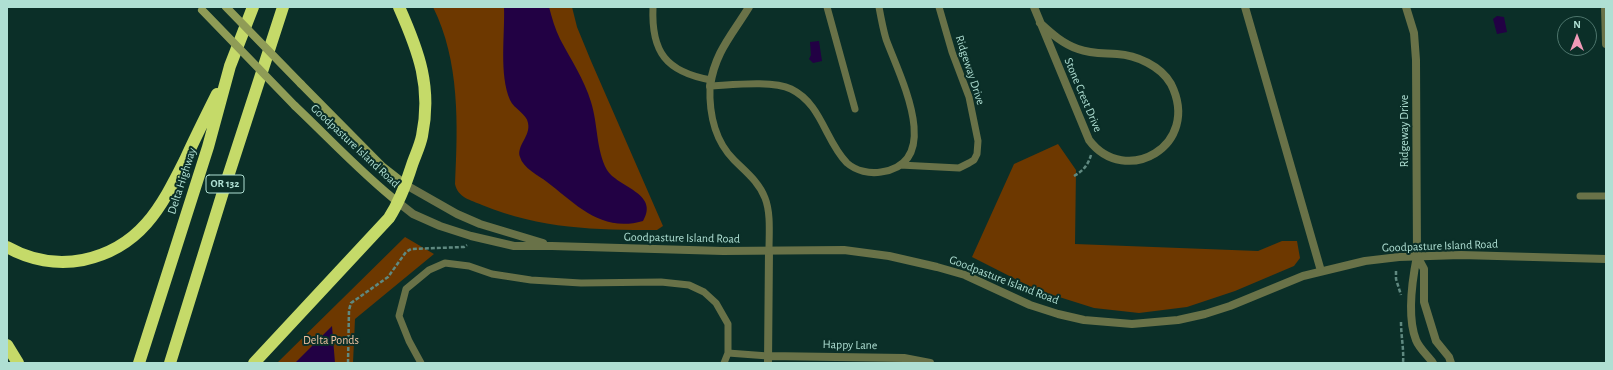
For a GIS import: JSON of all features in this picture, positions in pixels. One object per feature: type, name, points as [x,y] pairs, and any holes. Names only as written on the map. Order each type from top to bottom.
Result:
[{"type":"highway","name":"Delta Highway","points":[[139,363],[208,147],[230,66],[253,7]]},
{"type":"highway","name":"OR 132","points":[[170,363],[222,192],[283,7]]},
{"type":"highway","points":[[254,363],[389,218],[406,185],[422,138],[425,97],[423,74],[415,44],[399,7]]},
{"type":"highway","points":[[7,247],[33,258],[67,262],[103,255],[132,238],[149,222],[163,202],[230,66]]},
{"type":"highway","points":[[7,345],[18,363]]},
{"type":"main road","name":"Goodpasture Island Road","points":[[226,7],[383,167],[406,185]]},
{"type":"main road","name":"Goodpasture Island Road","points":[[201,8],[295,106],[333,141],[374,184],[398,203]]},
{"type":"street","points":[[710,83],[718,56],[748,7]]},
{"type":"street","name":"Stone Crest Drive","points":[[1034,7],[1040,23],[1089,140],[1094,147],[1115,158],[1126,160],[1138,160],[1162,150],[1169,142],[1175,130],[1178,117],[1178,106],[1172,88],[1163,74],[1139,59],[1118,54],[1094,53],[1078,49],[1058,39],[1040,23]]},
{"type":"street","points":[[1245,7],[1321,271]]},
{"type":"street","name":"Ridgeway Drive","points":[[1406,7],[1413,29],[1415,50],[1417,256]]},
{"type":"street","points":[[1605,7],[1606,44]]},
{"type":"street","name":"Goodpasture Island Road","points":[[406,185],[457,214],[480,224],[552,246]]},
{"type":"street","name":"Goodpasture Island Road","points":[[398,203],[413,214],[440,226],[471,236],[514,246],[715,251],[844,250],[889,256],[964,275],[1030,304],[1058,314],[1084,320],[1132,324],[1178,320],[1205,314],[1230,306],[1296,279],[1321,271],[1365,261],[1417,256],[1489,255],[1565,259],[1606,259]]},
{"type":"street","points":[[768,359],[769,250]]},
{"type":"street","points":[[1417,256],[1412,286],[1412,326],[1417,342],[1433,363]]},
{"type":"street","points":[[1417,256],[1424,269],[1424,302],[1436,341],[1449,357],[1451,363]]},
{"type":"street","name":"Happy Lane","points":[[768,359],[904,358],[930,363]]},
{"type":"lane","name":"Ridgeway Drive","points":[[653,7],[654,35],[658,46],[664,57],[677,69],[710,83],[777,84],[790,88],[802,96],[811,105],[840,153],[852,166],[864,171],[876,172],[888,170],[900,165],[959,168],[974,160],[977,154],[978,141],[969,97],[952,52],[939,7]]},
{"type":"lane","points":[[827,7],[855,109]]},
{"type":"lane","points":[[879,7],[884,34],[904,82],[914,122],[912,150],[908,157],[900,165]]},
{"type":"lane","points":[[710,83],[712,121],[720,142],[732,158],[755,181],[765,198],[767,205],[769,250]]},
{"type":"lane","points":[[1580,196],[1606,196]]},
{"type":"lane","points":[[421,363],[409,341],[399,316],[406,289],[429,270],[445,263],[469,266],[492,274],[531,280],[581,283],[661,282],[689,285],[704,292],[716,304],[728,324],[728,353],[724,363]]},
{"type":"lane","points":[[728,353],[768,359]]},
{"type":"path","points":[[1074,176],[1081,172],[1085,167],[1094,147]]},
{"type":"path","points":[[348,363],[349,310],[352,301],[388,277],[404,255],[411,249],[464,247],[469,244]]},
{"type":"green space","points":[[433,7],[572,7],[577,27],[591,61],[663,226],[657,230],[612,229],[547,223],[504,213],[469,200],[462,195],[455,184],[457,139],[453,71],[442,28]]},
{"type":"green space","points":[[1058,144],[1076,170],[1075,244],[1258,251],[1282,241],[1297,241],[1300,258],[1294,266],[1235,291],[1187,307],[1139,313],[1094,308],[1037,290],[972,257],[1014,164]]},
{"type":"green space","name":"Delta Ponds","points":[[405,237],[434,254],[355,319],[353,363],[277,363]]},
{"type":"shaded area","points":[[504,7],[549,7],[558,35],[581,77],[591,102],[603,162],[612,176],[642,197],[646,204],[647,211],[643,221],[628,224],[602,220],[579,207],[524,165],[519,153],[527,132],[528,123],[525,117],[510,100],[507,90],[503,55]]},
{"type":"shaded area","points":[[1497,16],[1504,17],[1507,32],[1497,34],[1493,19]]},
{"type":"shaded area","points":[[819,41],[822,61],[813,63],[809,59],[811,55],[810,42]]},
{"type":"shaded area","points":[[332,326],[335,363],[295,363]]}]
